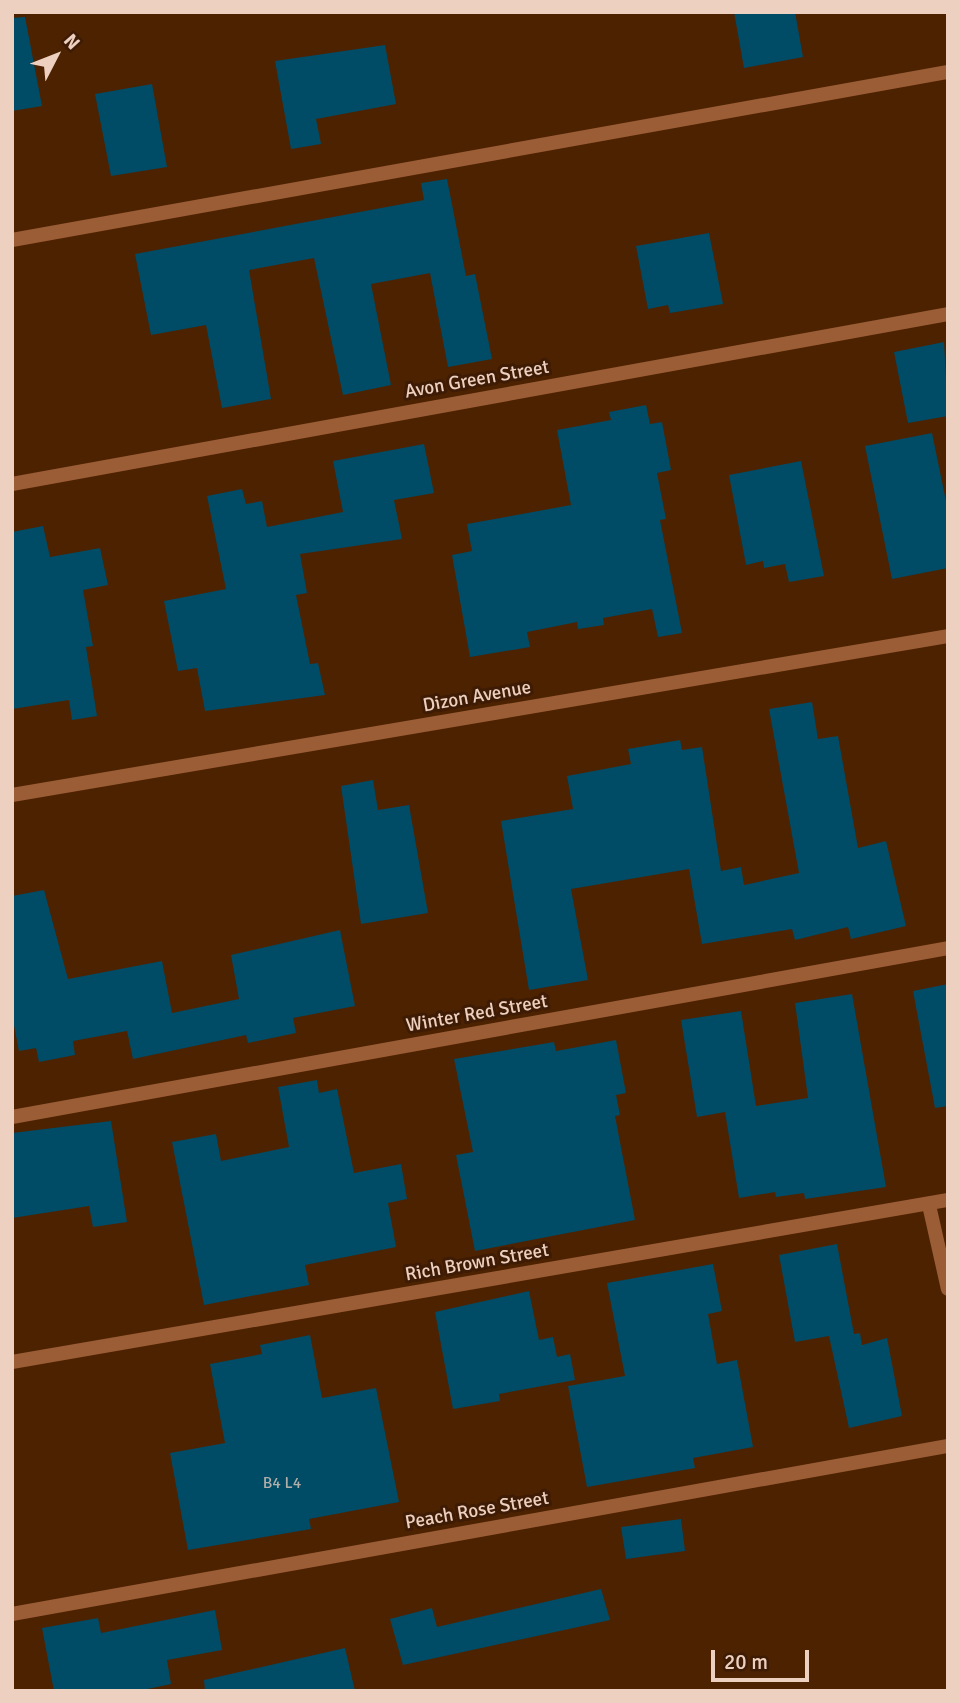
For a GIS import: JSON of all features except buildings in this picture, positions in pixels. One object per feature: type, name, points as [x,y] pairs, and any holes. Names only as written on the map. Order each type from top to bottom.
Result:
[{"type":"street","points":[[12,240],[948,72]]},
{"type":"street","name":"Avon Green Street","points":[[12,484],[948,314]]},
{"type":"street","name":"Dizon Avenue","points":[[12,795],[948,636]]},
{"type":"street","name":"Winter Red Street","points":[[12,1117],[948,948]]},
{"type":"street","name":"Rich Brown Street","points":[[12,1362],[948,1200]]},
{"type":"street","points":[[929,1205],[948,1289]]},
{"type":"street","name":"Peach Rose Street","points":[[12,1614],[948,1446]]}]
